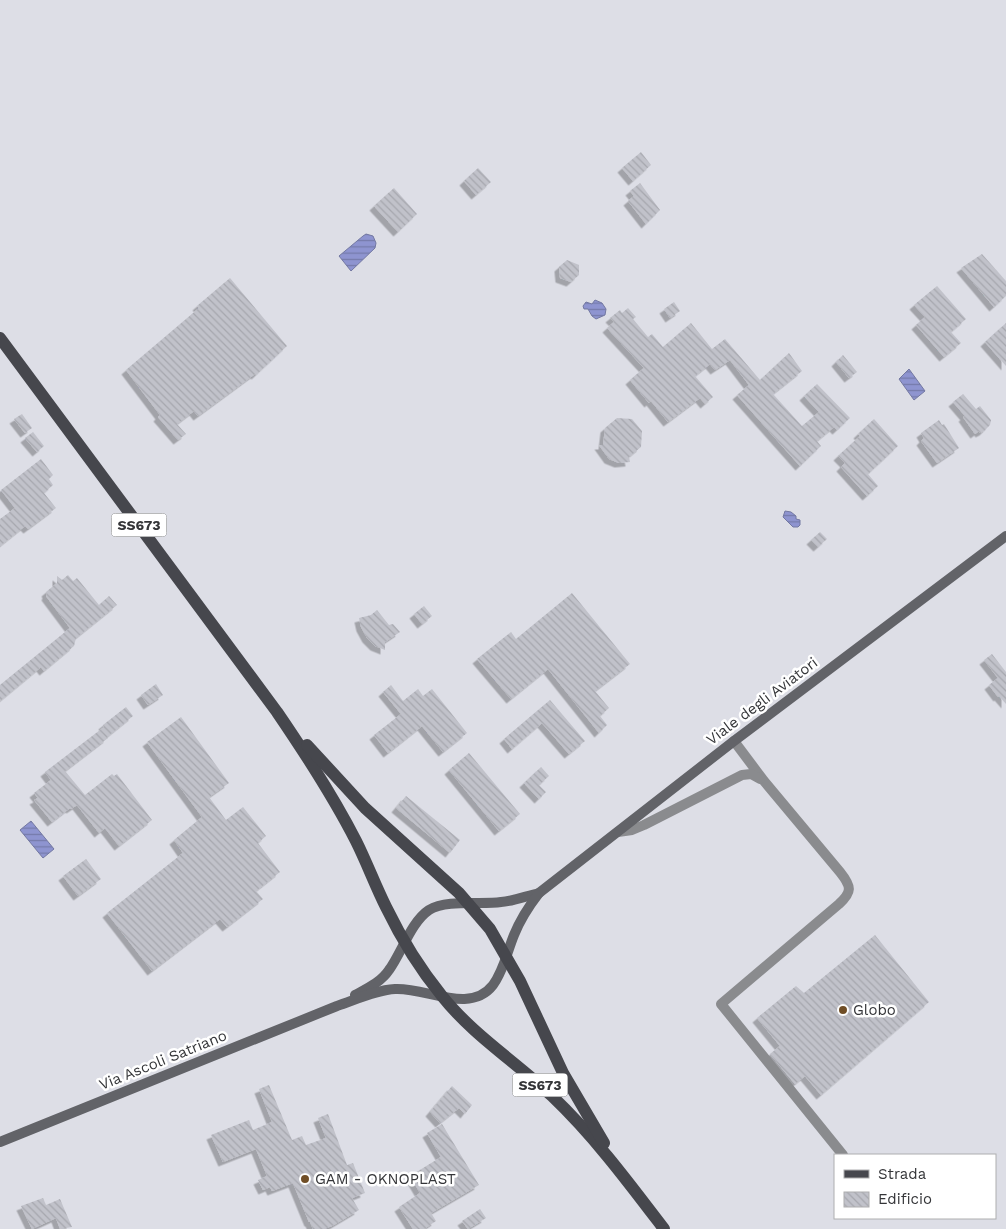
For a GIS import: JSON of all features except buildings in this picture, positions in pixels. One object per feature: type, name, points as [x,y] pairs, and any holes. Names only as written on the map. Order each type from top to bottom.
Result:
[{"type":"main road","name":"SS673","points":[[0,338],[277,712],[311,763],[342,816],[386,906],[422,970],[442,996],[473,1028],[554,1098],[630,1183]]},
{"type":"main road","name":"Viale degli Aviatori","points":[[507,956],[518,925],[539,893],[734,741],[1006,536]]},
{"type":"main road","name":"SS673","points":[[277,712],[365,808],[448,882],[490,930],[507,956],[575,1096],[630,1183],[664,1229]]},
{"type":"main road","name":"Viale degli Aviatori","points":[[469,904],[503,902],[539,893]]},
{"type":"main road","name":"Via Ascoli Satriano","points":[[337,1006],[381,980],[419,920],[430,910],[440,906],[469,904]]},
{"type":"main road","name":"Via Ascoli Satriano","points":[[0,1142],[337,1006],[395,989],[468,998],[483,994],[495,982],[507,956]]},
{"type":"street","points":[[734,741],[764,781],[845,878],[850,890],[839,904],[721,1004],[842,1154]]},
{"type":"street","points":[[618,832],[632,830],[644,825],[742,775],[751,774],[764,781]]},
{"type":"water","points":[[366,234],[373,236],[376,243],[375,248],[351,271],[339,256]]},
{"type":"water","points":[[595,300],[602,303],[606,309],[605,315],[596,319],[583,306],[586,302],[592,304]]},
{"type":"water","points":[[909,369],[925,391],[914,400],[899,379]]},
{"type":"water","points":[[785,511],[791,512],[796,516],[796,519],[800,520],[798,527],[793,527],[783,517]]},
{"type":"water","points":[[31,821],[54,849],[43,858],[20,830]]},
{"type":"place","name":"Globo","points":[[843,1010]]},
{"type":"place","name":"GAM - OKNOPLAST","points":[[305,1179]]}]
